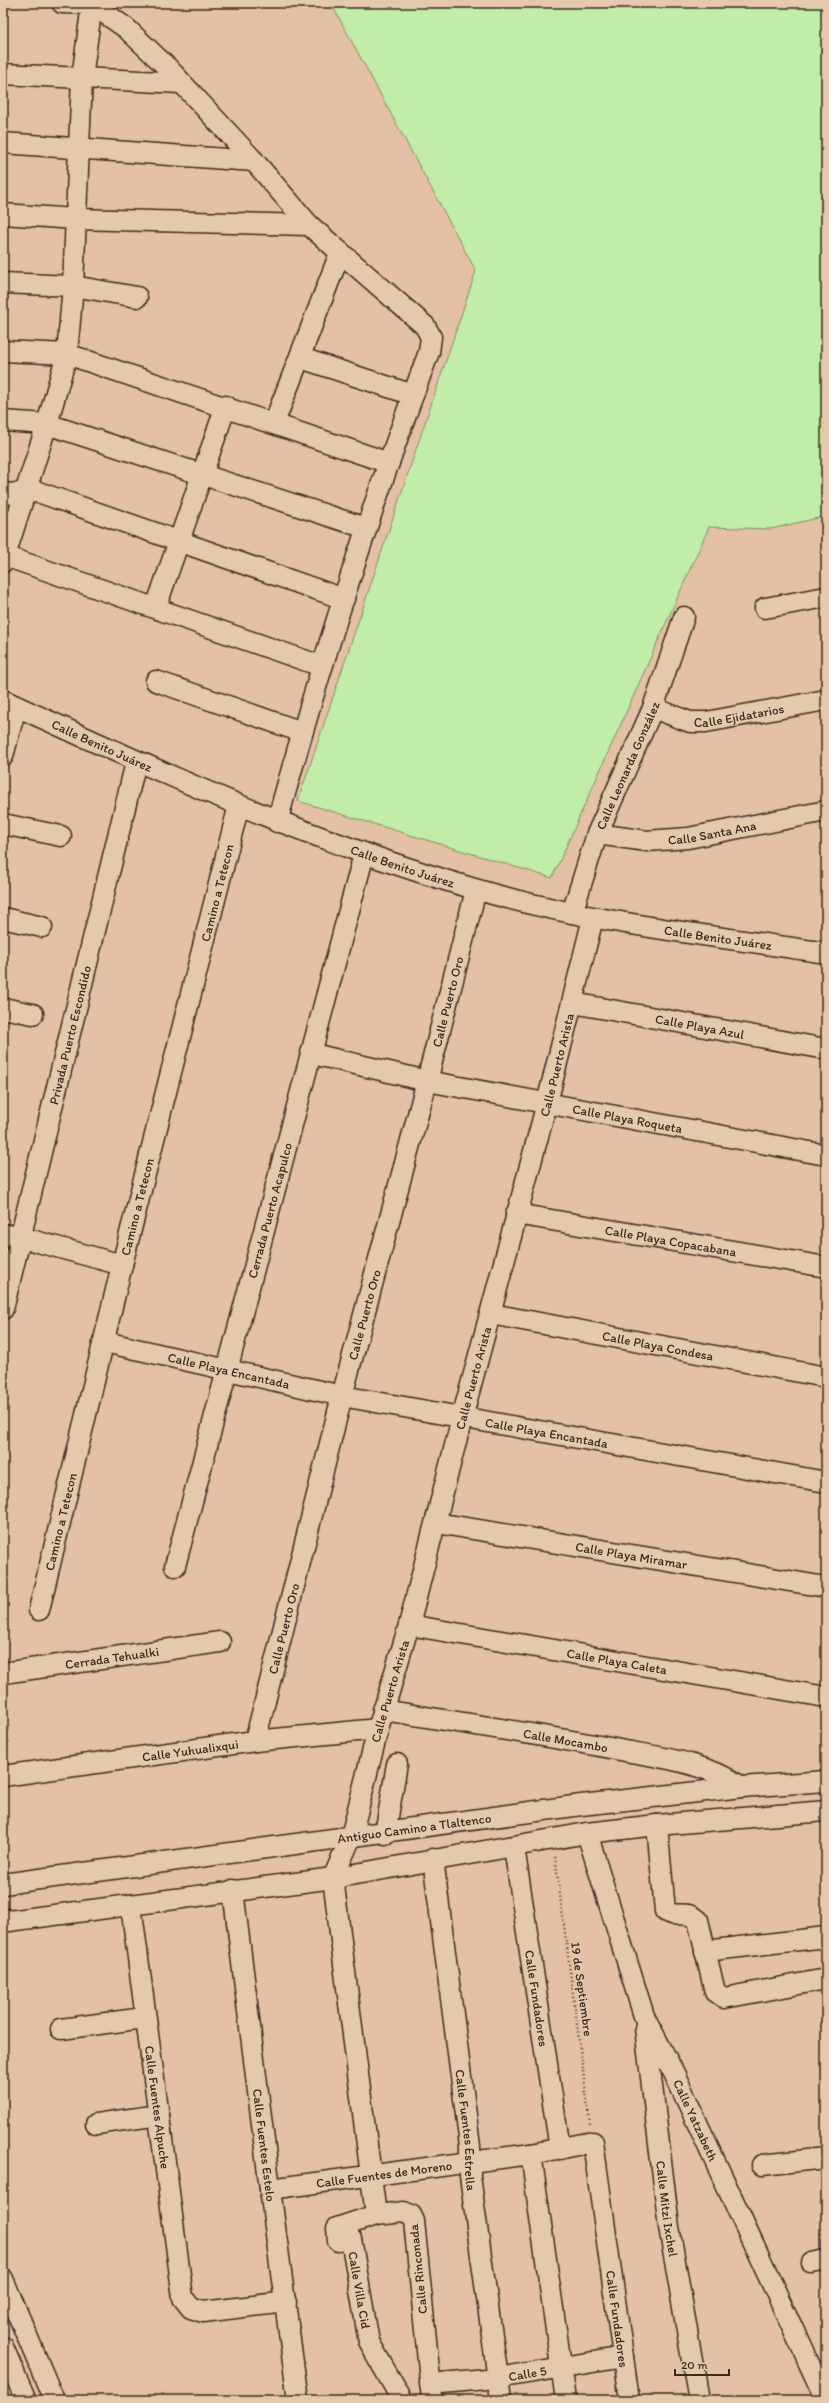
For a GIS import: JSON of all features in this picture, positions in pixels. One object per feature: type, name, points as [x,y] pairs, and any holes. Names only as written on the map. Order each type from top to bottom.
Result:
[{"type":"street","points":[[62,3],[91,4],[126,28],[169,69],[180,83],[254,161],[309,225],[425,326],[431,337],[429,352],[366,528],[321,666],[277,822]]},
{"type":"street","points":[[91,4],[82,78],[73,286],[67,354],[47,424],[4,559],[156,607],[321,666]]},
{"type":"street","points":[[3,74],[180,83]]},
{"type":"street","points":[[3,143],[78,147],[254,161]]},
{"type":"street","points":[[3,214],[75,219],[309,225]]},
{"type":"street","points":[[274,423],[301,358],[340,253]]},
{"type":"street","points":[[3,283],[73,286],[137,297]]},
{"type":"street","points":[[3,351],[67,354],[226,406],[315,439],[389,463]]},
{"type":"street","points":[[301,358],[413,395]]},
{"type":"street","points":[[156,607],[226,406]]},
{"type":"street","points":[[3,421],[47,424],[202,473],[366,528]]},
{"type":"street","points":[[3,494],[38,492],[179,540],[344,599]]},
{"type":"street","points":[[765,608],[826,597]]},
{"type":"street","name":"Calle Leonarda González","points":[[572,913],[597,834],[653,708],[684,617]]},
{"type":"street","points":[[156,681],[302,732]]},
{"type":"street","name":"Calle Ejidatarios","points":[[653,708],[690,722],[706,722],[826,700]]},
{"type":"street","points":[[3,756],[10,704]]},
{"type":"street","name":"Calle Benito Juárez","points":[[10,704],[136,762],[277,822],[364,854],[476,890],[593,918],[826,953]]},
{"type":"street","name":"Privada Puerto Escondido","points":[[3,1309],[11,1236],[136,762]]},
{"type":"street","name":"Camino a Tetecon","points":[[39,1610],[105,1342],[122,1265],[239,805]]},
{"type":"street","name":"Calle Santa Ana","points":[[597,834],[647,841],[688,838],[826,811]]},
{"type":"street","points":[[3,824],[61,836]]},
{"type":"street","name":"Cerrada Puerto Acapulco","points":[[175,1566],[364,854]]},
{"type":"street","name":"Calle Puerto Oro","points":[[255,1741],[342,1396],[428,1081],[476,890]]},
{"type":"street","points":[[3,918],[42,927]]},
{"type":"street","name":"Calle Puerto Arista","points":[[351,1837],[378,1729],[409,1625],[516,1214],[548,1103],[593,918]]},
{"type":"street","name":"Calle Playa Azul","points":[[573,1003],[826,1049]]},
{"type":"street","points":[[3,1008],[33,1014]]},
{"type":"street","name":"Calle Playa Roqueta","points":[[312,1054],[428,1081],[826,1155]]},
{"type":"street","name":"Calle Playa Copacabana","points":[[516,1214],[826,1267]]},
{"type":"street","points":[[11,1236],[122,1265]]},
{"type":"street","name":"Calle Playa Condesa","points":[[491,1314],[826,1377]]},
{"type":"street","name":"Calle Playa Encantada","points":[[105,1342],[342,1396],[826,1482]]},
{"type":"street","name":"Calle Playa Miramar","points":[[436,1523],[826,1587]]},
{"type":"street","name":"Calle Playa Caleta","points":[[409,1625],[826,1697]]},
{"type":"street","name":"Cerrada Tehualki","points":[[3,1673],[220,1642]]},
{"type":"street","name":"Calle Mocambo","points":[[384,1710],[590,1744],[701,1766],[722,1774],[742,1787]]},
{"type":"street","name":"Calle Yuhualixqui","points":[[3,1776],[255,1741],[378,1729]]},
{"type":"street","points":[[385,1834],[397,1764]]},
{"type":"street","name":"Antiguo Camino a Tlaltenco","points":[[3,1884],[351,1837],[385,1834],[581,1805],[742,1787],[826,1781]]},
{"type":"street","points":[[3,1918],[9,1921],[233,1890],[333,1878],[433,1859],[514,1847],[587,1833],[657,1825],[826,1811]]},
{"type":"street","points":[[657,1825],[665,1911],[668,1914],[687,1913],[698,1920],[715,1992],[724,1998],[826,1979]]},
{"type":"street","name":"Calle Yatzabeth","points":[[587,1833],[644,2016],[674,2073],[826,2400]]},
{"type":"street","points":[[351,1837],[333,1878],[376,2215]]},
{"type":"street","name":"Calle Fundadores","points":[[514,1847],[560,2149]]},
{"type":"street","name":"Calle Fuentes Estrella","points":[[433,1859],[471,2161],[470,2176],[501,2400]]},
{"type":"street","name":"Calle Fuentes Estelo","points":[[233,1890],[298,2400]]},
{"type":"street","name":"Calle Fuentes Alpuche","points":[[131,1905],[144,2018],[159,2115],[183,2298],[191,2308],[203,2312],[286,2302]]},
{"type":"street","points":[[705,1951],[826,1937]]},
{"type":"street","name":"Calle Mitzi Ixchel","points":[[644,2016],[669,2227],[699,2400]]},
{"type":"street","points":[[61,2029],[144,2018]]},
{"type":"street","points":[[96,2124],[159,2115]]},
{"type":"street","name":"Calle Fundadores","points":[[592,2142],[629,2400]]},
{"type":"street","name":"Calle Fuentes de Moreno","points":[[270,2189],[370,2174],[531,2154],[592,2142]]},
{"type":"street","points":[[531,2154],[566,2400]]},
{"type":"street","points":[[762,2164],[826,2158]]},
{"type":"street","name":"Calle Rinconada","points":[[376,2215],[404,2212],[411,2215],[414,2221],[431,2392]]},
{"type":"street","name":"Calle Villa Cid","points":[[376,2215],[337,2228],[338,2241],[351,2238],[369,2342],[402,2400]]},
{"type":"street","points":[[3,2279],[54,2400]]},
{"type":"street","points":[[3,2347],[26,2400]]},
{"type":"street","name":"Calle 5","points":[[431,2392],[498,2378],[623,2357]]},
{"type":"path","name":"19 de Septiembre","points":[[552,1839],[592,2142]]},
{"type":"green space","points":[[331,3],[826,3],[826,516],[771,529],[709,527],[552,878],[298,801],[476,271]]}]
